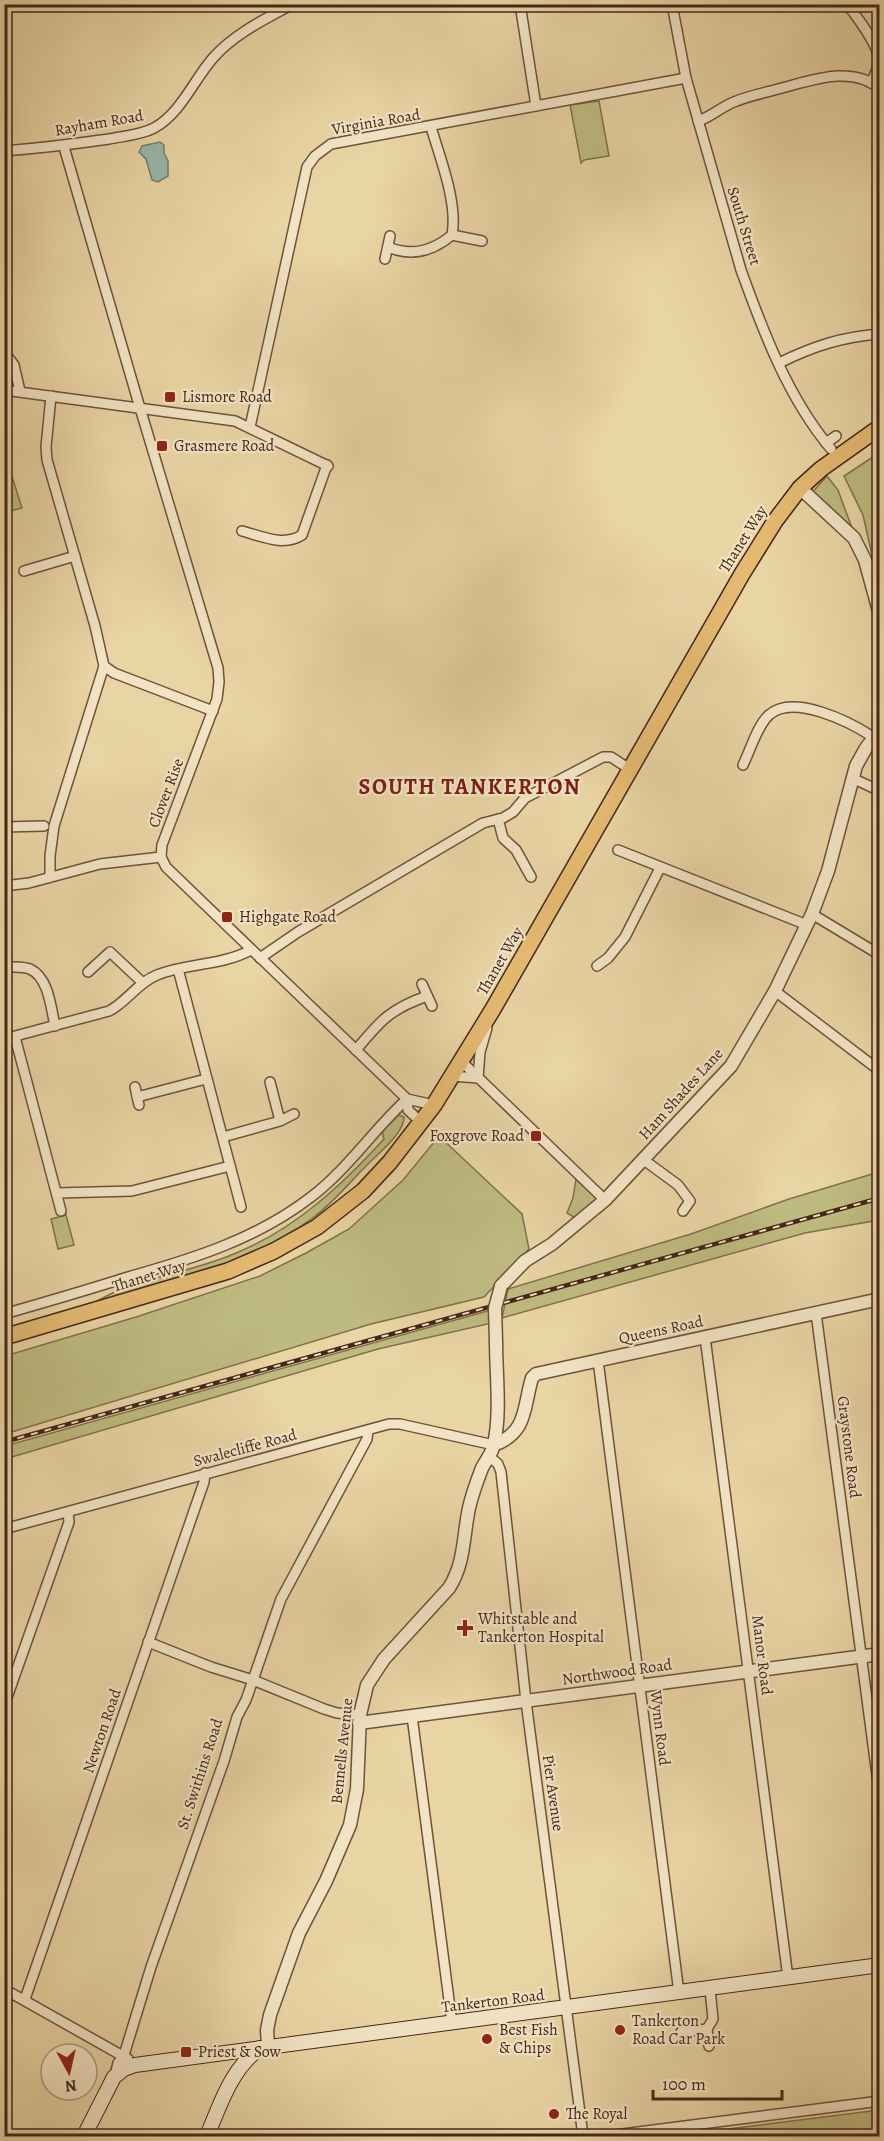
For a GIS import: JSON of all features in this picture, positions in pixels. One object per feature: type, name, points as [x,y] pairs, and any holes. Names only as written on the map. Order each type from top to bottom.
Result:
[{"type":"main road","name":"Thanet Way","points":[[4,1337],[228,1271],[273,1251],[317,1227],[363,1191],[422,1123],[493,1009],[757,547],[800,488],[821,469],[879,427]]},
{"type":"main road","name":"Tankerton Road","points":[[114,2077],[124,2069],[135,2065],[214,2053],[879,1965]]},
{"type":"main road","points":[[207,2136],[232,2078],[249,2056],[265,2047]]},
{"type":"main road","points":[[214,2053],[226,2059],[230,2064],[232,2078]]},
{"type":"main road","name":"St. Swithins Road","points":[[84,2136],[114,2077]]},
{"type":"street","name":"Rayham Road","points":[[4,151],[64,147],[140,134],[153,129],[176,110],[213,58],[226,46],[244,32],[293,4]]},
{"type":"street","points":[[520,4],[536,106]]},
{"type":"street","name":"South Street","points":[[672,4],[686,78],[741,270],[779,363],[803,410],[828,446],[836,436]]},
{"type":"street","points":[[847,4],[866,32],[878,56],[879,64],[871,83]]},
{"type":"street","points":[[698,121],[708,118],[737,100],[826,77],[846,76],[871,83],[879,89]]},
{"type":"street","name":"Virginia Road","points":[[250,427],[307,167],[315,156],[331,144],[686,78]]},
{"type":"street","points":[[431,127],[451,204],[454,222],[452,235]]},
{"type":"street","points":[[64,147],[140,408]]},
{"type":"street","points":[[388,247],[405,252],[419,252],[433,248],[452,235],[482,241]]},
{"type":"street","points":[[385,260],[390,236]]},
{"type":"street","points":[[779,363],[837,339],[879,334]]},
{"type":"street","points":[[4,352],[14,365],[20,392]]},
{"type":"street","points":[[4,390],[235,421],[328,466],[302,535],[295,539],[274,539],[242,531]]},
{"type":"street","points":[[50,877],[54,826],[104,666],[47,460],[46,447],[51,396]]},
{"type":"street","name":"Clover Rise","points":[[140,408],[218,668],[219,682],[213,711],[162,845],[161,858]]},
{"type":"street","points":[[800,488],[854,538],[865,560],[879,615]]},
{"type":"street","points":[[24,570],[75,556]]},
{"type":"street","points":[[104,666],[114,673],[213,711]]},
{"type":"street","points":[[743,765],[764,721],[772,712],[782,707],[800,706],[876,734]]},
{"type":"street","name":"Ham Shades Lane","points":[[494,1445],[496,1420],[495,1308],[501,1286],[525,1261],[552,1244],[605,1200],[731,1066],[775,991],[810,920],[828,871],[852,778],[860,757],[876,734]]},
{"type":"street","points":[[260,958],[298,932],[483,823],[513,812],[525,798],[603,757],[611,757],[631,770]]},
{"type":"street","points":[[852,778],[879,791]]},
{"type":"street","points":[[498,819],[503,838],[516,850],[531,877]]},
{"type":"street","points":[[4,827],[45,826]]},
{"type":"street","points":[[618,850],[660,868],[810,920],[879,955]]},
{"type":"street","points":[[4,886],[29,883],[100,864],[161,858],[166,867],[407,1099],[434,1105]]},
{"type":"street","points":[[597,966],[608,958],[625,938],[660,868]]},
{"type":"street","points":[[4,1039],[110,1011],[156,975],[226,961],[251,950]]},
{"type":"street","points":[[88,972],[110,952],[143,983]]},
{"type":"street","points":[[6,967],[30,969],[38,975],[45,984],[55,1026]]},
{"type":"street","points":[[178,969],[241,1207]]},
{"type":"street","points":[[422,984],[432,1006]]},
{"type":"street","points":[[775,991],[879,1071]]},
{"type":"street","points":[[356,1050],[382,1019],[427,996]]},
{"type":"street","points":[[478,1078],[480,1052],[493,1009]]},
{"type":"street","points":[[15,1037],[61,1211]]},
{"type":"street","points":[[460,1061],[605,1200]]},
{"type":"street","points":[[452,1076],[478,1078]]},
{"type":"street","points":[[137,1096],[206,1079]]},
{"type":"street","points":[[270,1082],[280,1121]]},
{"type":"street","points":[[407,1099],[408,1110],[422,1123]]},
{"type":"street","points":[[4,1314],[194,1258],[262,1228],[286,1215],[324,1187],[353,1159],[407,1099]]},
{"type":"street","points":[[223,1137],[280,1121],[294,1114]]},
{"type":"street","points":[[644,1160],[678,1185],[690,1201],[683,1211]]},
{"type":"street","points":[[57,1193],[132,1191],[230,1166]]},
{"type":"street","name":"Queens Road","points":[[494,1445],[512,1436],[519,1427],[524,1416],[532,1378],[536,1374],[879,1299]]},
{"type":"street","name":"Graystone Road","points":[[816,1313],[879,1798]]},
{"type":"street","name":"Manor Road","points":[[705,1337],[788,1978]]},
{"type":"street","name":"Wynn Road","points":[[598,1360],[679,1993]]},
{"type":"street","name":"Swalecliffe Road","points":[[4,1529],[389,1424],[400,1424],[494,1445]]},
{"type":"street","name":"St. Swithins Road","points":[[114,2077],[118,2063],[124,2055],[151,1967],[224,1761],[237,1717],[246,1700],[281,1599],[368,1439],[368,1431]]},
{"type":"street","name":"Bennells Avenue","points":[[265,2047],[270,2015],[299,1933],[326,1881],[350,1825],[357,1789],[359,1719],[367,1685],[374,1672],[437,1604],[456,1577],[462,1560],[469,1508],[483,1467],[494,1445]]},
{"type":"street","name":"Pier Avenue","points":[[490,1457],[498,1464],[501,1472],[526,1701],[583,2136]]},
{"type":"street","name":"Newton Road","points":[[25,1999],[204,1482],[205,1473]]},
{"type":"street","points":[[4,1706],[69,1522],[68,1512]]},
{"type":"street","name":"Northwood Road","points":[[148,1642],[211,1667],[253,1680],[324,1709],[359,1719],[412,1716],[879,1654]]},
{"type":"street","points":[[412,1716],[452,2023]]},
{"type":"street","points":[[4,1989],[124,2055],[135,2065]]},
{"type":"street","points":[[709,2046],[707,2029],[713,2019],[710,1989]]},
{"type":"street","points":[[681,2032],[707,2029]]},
{"type":"street","points":[[607,2136],[879,2101]]},
{"type":"shaded area","points":[[599,101],[609,156],[584,160],[581,163],[570,105]]},
{"type":"shaded area","points":[[160,142],[164,145],[164,153],[168,161],[168,176],[158,182],[152,180],[146,159],[139,152],[142,146]]},
{"type":"shaded area","points":[[879,453],[879,586],[863,515],[844,476]]},
{"type":"shaded area","points":[[10,470],[22,508],[5,512],[5,472]]},
{"type":"shaded area","points":[[827,476],[838,490],[859,547],[809,496]]},
{"type":"shaded area","points":[[399,1115],[404,1117],[403,1123],[391,1142],[328,1205],[288,1234],[260,1249],[202,1273],[81,1309],[122,1289],[222,1259],[278,1232],[298,1219],[351,1173],[384,1139],[382,1131]]},
{"type":"shaded area","points":[[439,1136],[522,1214],[529,1249],[484,1297],[371,1324],[5,1434],[5,1356],[136,1317],[260,1276],[306,1253],[349,1229],[403,1180]]},
{"type":"shaded area","points":[[879,1172],[879,1220],[805,1233],[502,1318],[508,1289],[691,1234],[789,1199]]},
{"type":"shaded area","points":[[576,1179],[596,1198],[595,1202],[577,1219],[567,1213],[573,1198]]},
{"type":"shaded area","points":[[66,1215],[74,1245],[58,1249],[51,1219]]},
{"type":"shaded area","points":[[491,1310],[492,1323],[378,1349],[5,1459],[5,1446]]},
{"type":"shaded area","points":[[879,2110],[879,2136],[674,2136]]},
{"type":"railway","points":[[4,1442],[880,1198]]},
{"type":"place","name":"Lismore Road","points":[[170,397]]},
{"type":"place","name":"Grasmere Road","points":[[162,446]]},
{"type":"place","name":"Highgate Road","points":[[227,917]]},
{"type":"place","name":"Foxgrove Road","points":[[536,1136]]},
{"type":"place","name":"Whitstable and Tankerton Hospital","points":[[465,1628]]},
{"type":"place","name":"Tankerton Road Car Park","points":[[620,2030]]},
{"type":"place","name":"Best Fish & Chips","points":[[487,2039]]},
{"type":"place","name":"Priest & Sow","points":[[186,2052]]},
{"type":"place","name":"The Royal","points":[[554,2114]]},
{"type":"district","name":"SOUTH TANKERTON","points":[[470,787]]}]
